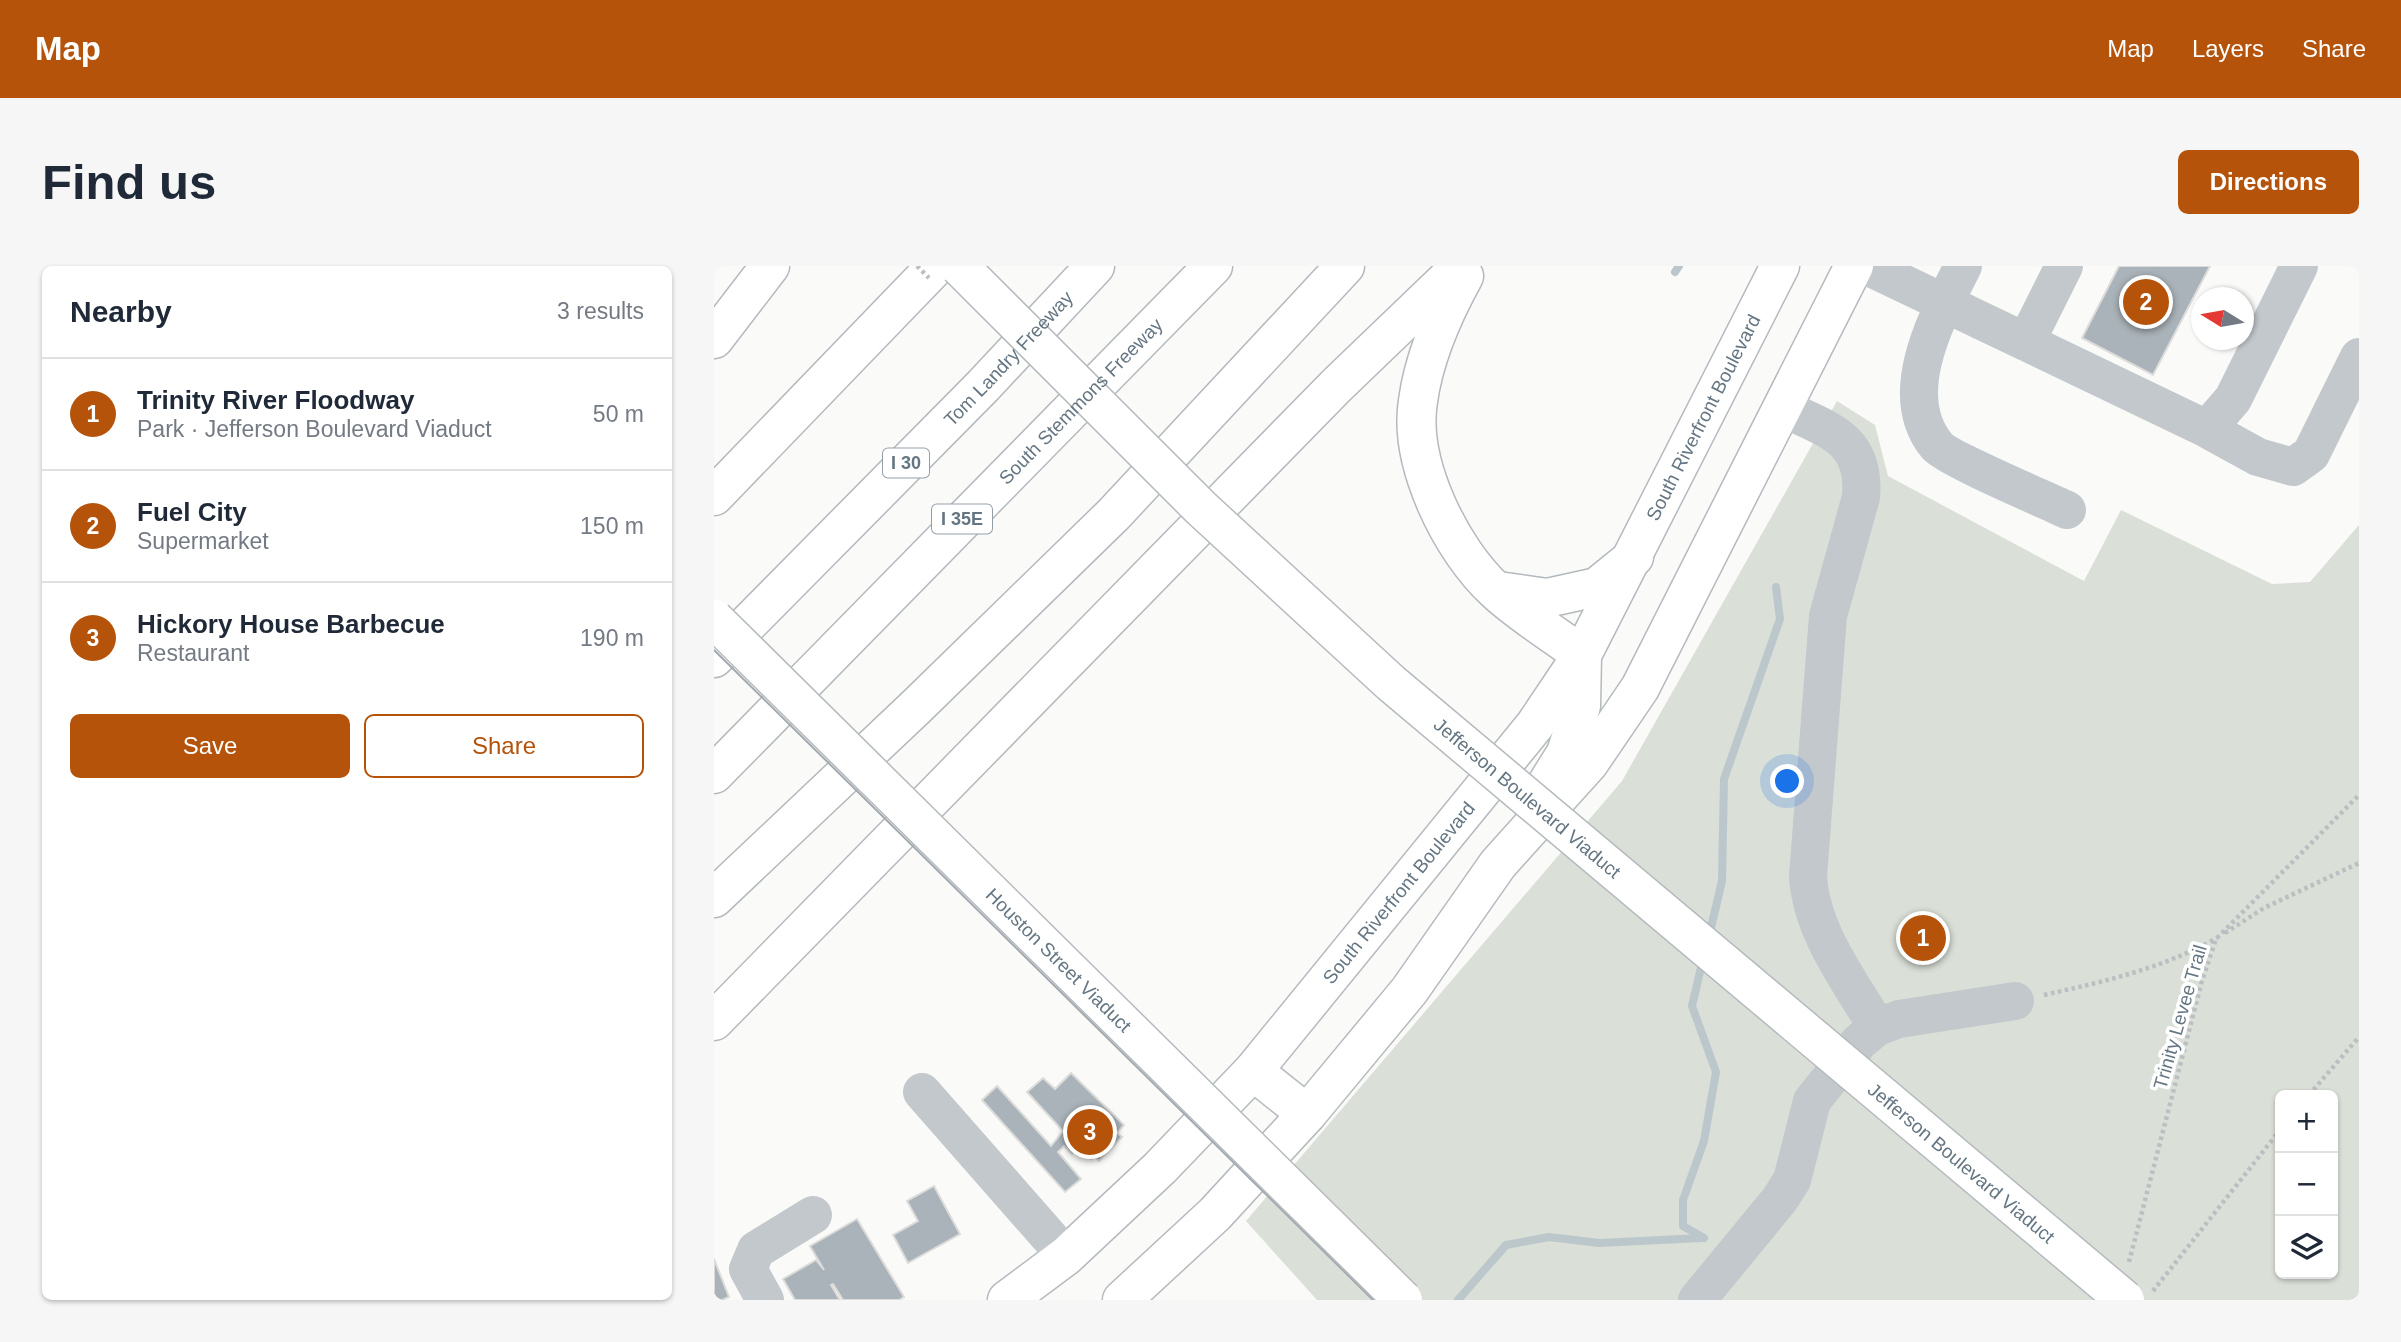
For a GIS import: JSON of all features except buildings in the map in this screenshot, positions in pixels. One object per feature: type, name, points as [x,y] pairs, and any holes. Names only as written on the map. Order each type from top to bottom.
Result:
[{"type":"main road","points":[[714,339],[770,266]]},
{"type":"main road","points":[[714,496],[936,266]]},
{"type":"main road","name":"Jefferson Boulevard Viaduct","points":[[958,266],[1201,508],[1391,683],[2125,1287]]},
{"type":"main road","name":"Tom Landry Freeway","points":[[714,658],[983,386],[1095,266]]},
{"type":"main road","name":"South Stemmons Freeway","points":[[714,774],[1213,266]]},
{"type":"main road","points":[[714,898],[916,707],[1114,514],[1345,266]]},
{"type":"main road","points":[[1282,335],[1366,266]]},
{"type":"main road","points":[[714,1021],[1337,385],[1461,266]]},
{"type":"main road","points":[[1122,1300],[1215,1214],[1307,1114],[1409,990],[1498,864],[1566,753],[1581,706],[1582,655],[1495,591],[1446,528],[1421,463],[1417,402],[1442,316],[1469,266]]},
{"type":"main road","name":"South Riverfront Boulevard","points":[[1007,1300],[1066,1256],[1160,1168],[1253,1071],[1535,725],[1582,655],[1634,557],[1713,391],[1780,266]]},
{"type":"main road","points":[[1498,864],[1589,763],[1640,688],[1854,266]]},
{"type":"main road","points":[[1495,591],[1547,598],[1597,587],[1634,557]]},
{"type":"main road","name":"Houston Street Viaduct","points":[[714,619],[1403,1300]]},
{"type":"main road","points":[[1253,1071],[1307,1114]]},
{"type":"lane","points":[[1867,266],[2207,429],[2258,457],[2293,467],[2311,454],[2359,357]]},
{"type":"lane","points":[[1963,266],[1944,304],[1927,350],[1918,387],[1923,421],[1938,448],[2067,510]]},
{"type":"lane","points":[[2026,342],[2064,266]]},
{"type":"lane","points":[[2207,429],[2233,399],[2300,266]]},
{"type":"lane","points":[[1783,408],[1848,443],[1859,459],[1861,497],[1828,616],[1808,876],[1809,895],[1824,936],[1877,1027]]},
{"type":"lane","points":[[1697,1300],[1780,1199],[1792,1180],[1812,1101],[1859,1042],[1877,1027],[1899,1019],[2015,1001]]},
{"type":"lane","points":[[922,1092],[1066,1256]]},
{"type":"lane","points":[[765,1300],[748,1269],[755,1250],[813,1215]]},
{"type":"path","name":"Trinity Levee Trail","points":[[2125,1287],[2202,981],[2216,939],[2359,795]]},
{"type":"path","points":[[2015,1001],[2130,975],[2175,961],[2264,908],[2359,863]]},
{"type":"path","points":[[2313,1090],[2359,1037]]},
{"type":"path","points":[[2146,1300],[2275,1136]]},
{"type":"shaded area","points":[[1837,401],[1875,425],[1888,476],[2084,581],[2121,510],[2272,584],[2310,582],[2359,525],[2359,1300],[1317,1300],[1246,1221],[1622,781]]},
{"type":"waterway","points":[[1675,272],[1679,266]]},
{"type":"waterway","points":[[1709,936],[1722,881],[1724,779],[1780,619],[1776,587]]},
{"type":"waterway","points":[[1703,959],[1692,1006],[1716,1072],[1704,1141],[1683,1200],[1683,1226],[1704,1238]]},
{"type":"waterway","points":[[1458,1300],[1506,1245],[1549,1237],[1599,1243],[1702,1238]]},
{"type":"tram line","points":[[714,650],[1373,1300]]},
{"type":"place","name":"Fuel City","points":[[2146,302]]},
{"type":"place","name":"Trinity River Floodway","points":[[1923,938]]},
{"type":"place","name":"Hickory House Barbecue","points":[[1090,1132]]}]
